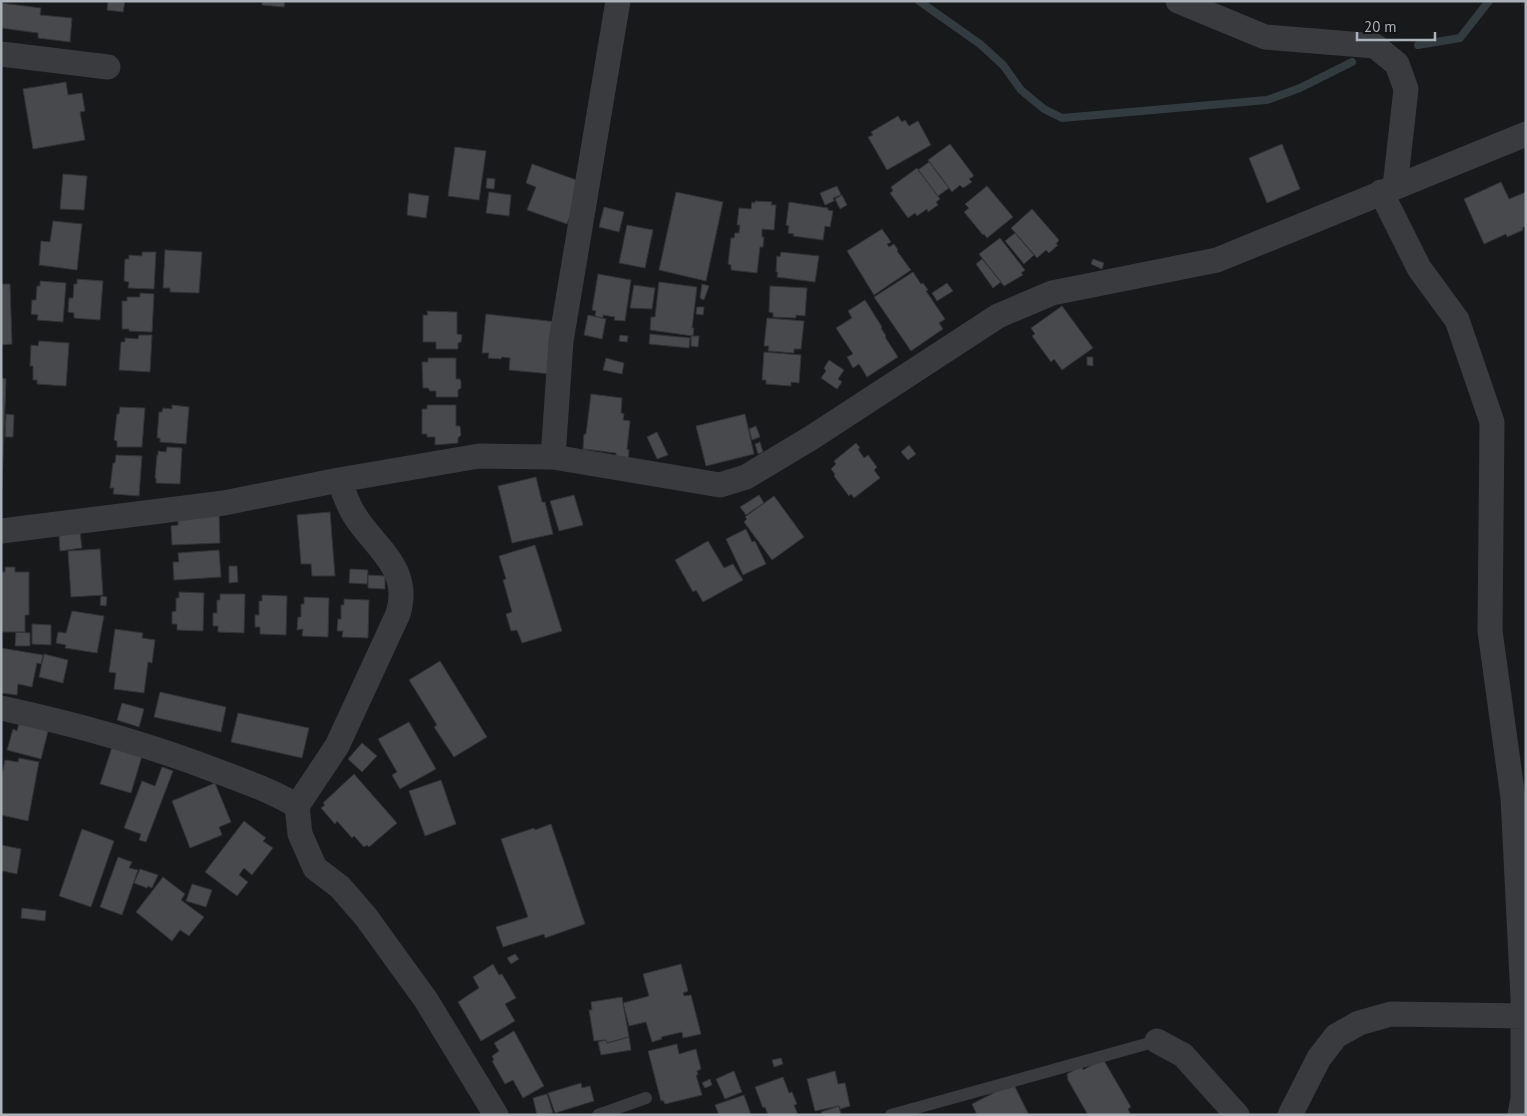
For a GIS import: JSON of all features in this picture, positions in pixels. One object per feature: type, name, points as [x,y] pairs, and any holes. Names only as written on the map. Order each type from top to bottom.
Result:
[{"type":"street","points":[[553,457],[561,341],[618,1]]},
{"type":"street","points":[[1178,1],[1265,37],[1376,46],[1396,64],[1406,89],[1388,190],[1419,268],[1457,320],[1492,422],[1490,632],[1513,798],[1524,1016],[1523,1098],[1520,1115]]},
{"type":"street","points":[[1,54],[108,67]]},
{"type":"street","points":[[1,531],[224,503],[339,480],[479,456],[553,457],[720,485],[746,477],[811,438],[998,316],[1052,293],[1217,260],[1526,134]]},
{"type":"street","points":[[339,480],[354,516],[388,557],[401,585],[401,604],[337,746],[297,806],[300,834],[315,868],[340,886],[366,917],[426,1000],[496,1115]]},
{"type":"street","points":[[1,708],[70,723],[170,753],[278,794],[297,806]]},
{"type":"street","points":[[1290,1115],[1319,1058],[1336,1036],[1360,1024],[1391,1014],[1524,1016]]},
{"type":"street","points":[[1157,1041],[1183,1055],[1237,1115]]},
{"type":"lane","points":[[891,1115],[1157,1041]]},
{"type":"lane","points":[[598,1115],[646,1098]]},
{"type":"building","points":[[108,1],[125,1],[123,12],[107,10]]},
{"type":"building","points":[[262,1],[285,1],[284,7],[262,5]]},
{"type":"building","points":[[1,3],[41,8],[40,15],[72,18],[70,42],[38,38],[38,33],[1,28]]},
{"type":"building","points":[[66,82],[68,95],[82,93],[85,111],[80,112],[85,140],[33,149],[23,89]]},
{"type":"building","points":[[898,116],[902,122],[905,120],[909,126],[918,121],[931,145],[887,170],[868,137],[873,135],[871,132]]},
{"type":"building","points":[[950,144],[974,176],[969,179],[972,182],[963,188],[960,185],[952,192],[928,160]]},
{"type":"building","points":[[1282,144],[1300,189],[1267,203],[1249,158]]},
{"type":"building","points":[[455,147],[486,151],[479,200],[448,196]]},
{"type":"building","points":[[929,162],[949,188],[938,196],[918,170]]},
{"type":"building","points":[[532,164],[582,182],[567,224],[527,210],[536,187],[526,183]]},
{"type":"building","points":[[917,168],[940,199],[936,202],[938,205],[928,212],[927,209],[917,216],[915,213],[908,218],[890,193],[893,191],[891,187]]},
{"type":"building","points":[[63,174],[87,176],[84,210],[60,209]]},
{"type":"building","points":[[487,178],[495,179],[494,189],[486,188]]},
{"type":"building","points":[[1501,182],[1509,199],[1526,192],[1526,226],[1522,228],[1523,230],[1507,237],[1506,234],[1484,244],[1464,199]]},
{"type":"building","points":[[837,186],[841,195],[833,198],[834,201],[825,205],[820,193]]},
{"type":"building","points":[[987,186],[1013,217],[987,238],[964,212],[969,208],[965,204]]},
{"type":"building","points":[[489,192],[511,195],[509,216],[486,213]]},
{"type":"building","points":[[676,192],[723,202],[706,281],[659,270]]},
{"type":"building","points":[[409,193],[429,196],[426,218],[407,215]]},
{"type":"building","points":[[842,195],[847,205],[840,209],[835,199]]},
{"type":"building","points":[[755,201],[772,202],[771,205],[776,205],[774,230],[762,229],[762,237],[764,237],[763,247],[760,247],[757,273],[731,270],[731,265],[728,264],[731,238],[734,238],[735,233],[739,233],[740,225],[737,225],[739,208],[751,209],[752,202],[755,203]]},
{"type":"building","points":[[789,202],[828,208],[828,210],[833,211],[830,227],[825,226],[823,240],[793,236],[794,234],[788,233],[789,226],[786,225]]},
{"type":"building","points":[[604,207],[624,212],[619,232],[599,227]]},
{"type":"building","points":[[1032,209],[1059,240],[1056,244],[1058,245],[1049,253],[1046,250],[1037,258],[1011,228]]},
{"type":"building","points":[[53,221],[82,224],[77,270],[39,265],[41,241],[50,242]]},
{"type":"building","points":[[627,225],[653,230],[645,268],[619,263]]},
{"type":"building","points":[[882,229],[891,242],[887,244],[889,247],[894,244],[911,270],[874,295],[847,251]]},
{"type":"building","points":[[1015,233],[1034,255],[1024,264],[1005,241]]},
{"type":"building","points":[[1000,238],[1025,270],[1021,273],[1023,275],[1004,286],[979,254]]},
{"type":"building","points":[[165,250],[202,252],[199,293],[170,292],[170,288],[163,288]]},
{"type":"building","points":[[142,252],[156,252],[154,289],[128,288],[129,282],[124,281],[125,259],[129,259],[129,255],[142,256]]},
{"type":"building","points":[[781,252],[819,256],[815,282],[777,277],[777,256],[780,257]]},
{"type":"building","points":[[982,259],[1001,282],[993,288],[976,264]]},
{"type":"building","points":[[1093,259],[1104,263],[1102,269],[1091,264]]},
{"type":"building","points":[[913,272],[921,284],[923,283],[928,290],[926,291],[945,319],[939,323],[943,329],[911,351],[874,297]]},
{"type":"building","points":[[598,274],[631,280],[625,321],[614,320],[615,317],[603,315],[603,318],[595,316],[596,311],[592,310]]},
{"type":"building","points":[[77,279],[103,281],[100,320],[74,318],[74,313],[68,312],[69,298],[73,298],[74,284],[77,284]]},
{"type":"building","points":[[40,281],[66,283],[63,322],[37,320],[38,315],[31,314],[32,300],[36,300],[37,286],[40,286]]},
{"type":"building","points":[[659,282],[697,287],[692,328],[694,328],[693,336],[650,330],[651,317],[655,317]]},
{"type":"building","points":[[947,283],[953,291],[937,301],[932,293]]},
{"type":"building","points":[[1,284],[10,284],[12,344],[1,345]]},
{"type":"building","points":[[702,284],[709,286],[704,300],[700,298]]},
{"type":"building","points":[[634,285],[655,288],[652,309],[630,308]]},
{"type":"building","points":[[770,286],[807,288],[805,316],[796,315],[796,318],[773,317],[773,313],[769,312]]},
{"type":"building","points":[[140,293],[154,294],[152,332],[122,329],[122,301],[127,301],[127,297],[140,297]]},
{"type":"building","points":[[865,300],[898,357],[867,377],[859,364],[853,368],[847,357],[853,354],[836,328],[852,318],[848,311]]},
{"type":"building","points":[[1062,306],[1093,348],[1062,370],[1054,359],[1051,362],[1032,336],[1035,334],[1031,328]]},
{"type":"building","points":[[697,307],[704,307],[703,315],[696,314]]},
{"type":"building","points":[[427,311],[457,312],[457,334],[462,335],[461,342],[458,343],[458,349],[436,349],[436,342],[423,342],[423,315],[428,315]]},
{"type":"building","points":[[486,314],[557,322],[551,374],[509,370],[510,358],[488,358],[489,353],[482,353]]},
{"type":"building","points":[[588,315],[606,319],[602,339],[584,335]]},
{"type":"building","points":[[767,318],[804,321],[801,349],[794,349],[794,353],[768,351],[769,346],[764,346]]},
{"type":"building","points":[[650,334],[690,338],[689,348],[649,344]]},
{"type":"building","points":[[139,335],[152,335],[150,372],[119,370],[121,342],[125,342],[125,338],[138,339]]},
{"type":"building","points":[[620,335],[628,336],[627,342],[619,341]]},
{"type":"building","points":[[691,336],[699,336],[698,347],[691,346]]},
{"type":"building","points":[[39,341],[69,343],[66,386],[37,384],[37,380],[33,380],[33,366],[30,366],[31,345],[38,346]]},
{"type":"building","points":[[764,352],[801,355],[799,383],[791,382],[791,386],[766,384],[766,380],[762,380]]},
{"type":"building","points":[[1087,357],[1093,357],[1093,366],[1087,365]]},
{"type":"building","points":[[428,358],[456,358],[456,379],[460,379],[461,382],[458,397],[436,397],[436,391],[423,388],[422,362],[428,362]]},
{"type":"building","points":[[606,358],[624,363],[622,374],[603,370]]},
{"type":"building","points":[[829,360],[844,370],[838,379],[842,382],[837,389],[821,378],[826,371],[824,368]]},
{"type":"building","points":[[1,376],[6,379],[2,487]]},
{"type":"building","points":[[591,394],[622,398],[621,413],[624,414],[623,420],[630,421],[627,449],[629,450],[628,459],[616,458],[616,453],[583,449]]},
{"type":"building","points":[[172,405],[189,407],[186,444],[160,442],[160,438],[157,438],[159,412],[162,412],[163,408],[172,409]]},
{"type":"building","points":[[427,405],[456,405],[456,426],[460,426],[461,435],[458,438],[458,443],[435,445],[435,437],[427,437],[427,434],[422,434],[422,409],[427,409]]},
{"type":"building","points":[[120,407],[145,408],[142,447],[117,447],[117,441],[114,440],[117,414],[119,414]]},
{"type":"building","points":[[6,414],[14,415],[13,437],[5,437]]},
{"type":"building","points":[[745,414],[754,454],[706,466],[696,426]]},
{"type":"building","points":[[756,426],[760,437],[752,440],[749,429]]},
{"type":"building","points":[[657,432],[668,455],[657,459],[647,437]]},
{"type":"building","points":[[760,442],[763,452],[758,454],[755,444]]},
{"type":"building","points":[[856,443],[864,458],[868,455],[877,467],[874,470],[880,478],[854,498],[851,494],[849,496],[831,469],[836,464],[834,461]]},
{"type":"building","points":[[909,445],[916,454],[908,460],[901,452]]},
{"type":"building","points":[[167,447],[182,448],[180,484],[156,483],[158,451],[166,452]]},
{"type":"building","points":[[116,455],[142,456],[139,496],[113,494],[114,488],[110,488],[113,463],[115,463]]},
{"type":"building","points":[[536,477],[553,534],[512,543],[498,486]]},
{"type":"building","points":[[574,495],[583,525],[559,531],[550,501]]},
{"type":"building","points":[[759,495],[764,503],[746,515],[740,507]]},
{"type":"building","points":[[774,496],[804,537],[772,560],[744,522],[747,519],[745,517]]},
{"type":"building","points":[[330,512],[335,576],[312,576],[311,564],[301,564],[297,515]]},
{"type":"building","points":[[219,514],[220,543],[172,545],[171,526],[178,525],[178,516]]},
{"type":"building","points":[[746,529],[752,542],[755,541],[766,564],[743,575],[726,539]]},
{"type":"building","points":[[80,532],[82,548],[60,551],[59,534]]},
{"type":"building","points":[[708,541],[724,568],[733,564],[743,580],[703,602],[696,590],[693,592],[675,560]]},
{"type":"building","points":[[535,545],[562,631],[522,643],[517,630],[511,631],[506,614],[512,612],[503,580],[506,579],[499,556]]},
{"type":"building","points":[[100,549],[103,595],[71,597],[68,551]]},
{"type":"building","points":[[219,550],[221,577],[174,580],[173,562],[179,562],[178,553]]},
{"type":"building","points":[[229,566],[237,566],[238,582],[229,583]]},
{"type":"building","points":[[5,567],[15,567],[15,572],[29,572],[29,615],[25,615],[25,632],[1,632],[1,572],[5,572]]},
{"type":"building","points":[[350,569],[368,570],[367,584],[349,583]]},
{"type":"building","points":[[368,575],[385,576],[385,589],[368,588]]},
{"type":"building","points":[[179,592],[204,593],[203,631],[177,630],[177,624],[172,624],[172,612],[176,611],[176,598],[179,598]]},
{"type":"building","points":[[220,594],[245,594],[244,633],[218,632],[218,626],[213,626],[213,613],[217,613],[217,600],[220,600]]},
{"type":"building","points":[[262,595],[287,596],[286,635],[260,634],[260,627],[255,627],[255,615],[259,615],[259,601],[262,601]]},
{"type":"building","points":[[101,596],[107,597],[106,606],[100,605]]},
{"type":"building","points":[[304,597],[329,598],[328,637],[302,636],[303,629],[297,630],[298,617],[301,617],[301,604],[304,604]]},
{"type":"building","points":[[344,599],[369,600],[368,638],[342,637],[343,631],[337,631],[338,619],[341,619],[341,605],[344,605]]},
{"type":"building","points":[[72,611],[104,616],[97,653],[65,648],[66,645],[56,643],[58,632],[66,633]]},
{"type":"building","points":[[32,624],[51,625],[51,645],[32,644]]},
{"type":"building","points":[[115,629],[143,633],[142,638],[155,640],[152,663],[148,662],[144,693],[114,689],[116,673],[109,672]]},
{"type":"building","points":[[16,632],[30,633],[30,646],[15,646]]},
{"type":"building","points":[[1,648],[43,655],[41,664],[37,663],[32,687],[18,684],[17,695],[1,693]]},
{"type":"building","points":[[44,654],[68,660],[63,683],[39,677]]},
{"type":"building","points":[[440,661],[487,737],[454,757],[434,727],[437,725],[409,680]]},
{"type":"building","points":[[160,692],[226,707],[221,732],[154,717]]},
{"type":"building","points":[[122,703],[144,709],[139,727],[117,720]]},
{"type":"building","points":[[238,713],[309,728],[302,758],[231,742]]},
{"type":"building","points":[[409,722],[436,769],[400,789],[392,775],[397,772],[378,739]]},
{"type":"building","points":[[19,723],[48,731],[41,759],[7,750],[13,729],[17,731]]},
{"type":"building","points":[[362,743],[377,756],[362,772],[348,759]]},
{"type":"building","points":[[112,747],[142,756],[131,793],[100,784]]},
{"type":"building","points":[[19,758],[39,762],[28,821],[1,815],[1,779],[5,760],[18,762]]},
{"type":"building","points":[[162,767],[173,771],[146,842],[139,840],[141,834],[124,828],[142,781],[155,786]]},
{"type":"building","points":[[354,774],[397,823],[369,847],[367,845],[364,847],[354,836],[352,838],[337,821],[335,824],[321,808],[325,805],[323,803]]},
{"type":"building","points":[[441,780],[456,824],[425,836],[409,791]]},
{"type":"building","points":[[215,783],[231,822],[219,827],[222,835],[190,848],[172,801]]},
{"type":"building","points":[[244,821],[266,838],[263,841],[273,848],[252,875],[244,868],[239,875],[248,882],[237,896],[205,872]]},
{"type":"building","points":[[551,824],[585,924],[545,938],[544,934],[503,947],[496,927],[528,917],[501,839]]},
{"type":"building","points":[[82,829],[114,841],[91,907],[59,896]]},
{"type":"building","points":[[1,845],[21,849],[17,874],[3,871],[1,874]]},
{"type":"building","points":[[118,857],[132,862],[129,868],[138,870],[122,915],[100,907]]},
{"type":"building","points":[[140,869],[158,875],[152,888],[134,883]]},
{"type":"building","points":[[163,877],[185,894],[181,900],[204,917],[189,936],[180,930],[172,941],[136,912]]},
{"type":"building","points":[[192,884],[212,890],[206,907],[186,901]]},
{"type":"building","points":[[22,908],[46,911],[45,921],[21,918]]},
{"type":"building","points":[[515,954],[519,959],[511,964],[507,958]]},
{"type":"building","points":[[493,964],[499,975],[502,974],[516,998],[505,1004],[515,1021],[481,1041],[458,1002],[479,988],[473,977]]},
{"type":"building","points":[[681,964],[688,991],[683,993],[684,996],[691,995],[701,1034],[683,1038],[682,1032],[661,1037],[662,1039],[652,1042],[646,1022],[629,1026],[623,1003],[649,996],[643,974]]},
{"type":"building","points":[[622,997],[629,1037],[607,1043],[606,1040],[594,1041],[589,1010],[592,1010],[591,1002]]},
{"type":"building","points":[[514,1031],[544,1086],[523,1098],[513,1080],[505,1084],[492,1061],[494,1060],[492,1056],[499,1051],[494,1043]]},
{"type":"building","points":[[629,1037],[631,1050],[601,1055],[598,1042],[606,1040],[607,1043]]},
{"type":"building","points":[[677,1044],[679,1054],[696,1049],[701,1069],[697,1071],[698,1075],[696,1075],[702,1095],[665,1104],[663,1100],[661,1101],[648,1051]]},
{"type":"building","points":[[781,1058],[783,1064],[774,1067],[772,1060]]},
{"type":"building","points":[[1103,1059],[1131,1107],[1128,1109],[1131,1115],[1088,1115],[1068,1080],[1067,1074],[1082,1066],[1083,1070]]},
{"type":"building","points":[[734,1071],[742,1092],[725,1099],[716,1079]]},
{"type":"building","points":[[835,1071],[838,1084],[845,1083],[850,1106],[840,1109],[839,1106],[815,1111],[807,1079]]},
{"type":"building","points":[[783,1077],[789,1093],[792,1092],[797,1104],[794,1105],[798,1115],[768,1115],[765,1107],[763,1108],[755,1087]]},
{"type":"building","points":[[710,1079],[712,1085],[705,1088],[702,1083]]},
{"type":"building","points":[[581,1083],[582,1088],[590,1086],[594,1101],[555,1113],[548,1093]]},
{"type":"building","points":[[1013,1083],[1029,1115],[977,1115],[972,1104]]},
{"type":"building","points":[[547,1094],[553,1113],[537,1115],[533,1098]]},
{"type":"building","points":[[744,1095],[751,1115],[719,1115],[715,1105]]},
{"type":"building","points":[[839,1106],[841,1115],[822,1115],[821,1112]]},
{"type":"waterway","points":[[919,1],[980,44],[1003,65],[1021,90],[1044,109],[1062,118],[1267,100],[1300,88],[1352,62]]},
{"type":"waterway","points":[[1418,45],[1460,38],[1489,1]]}]
